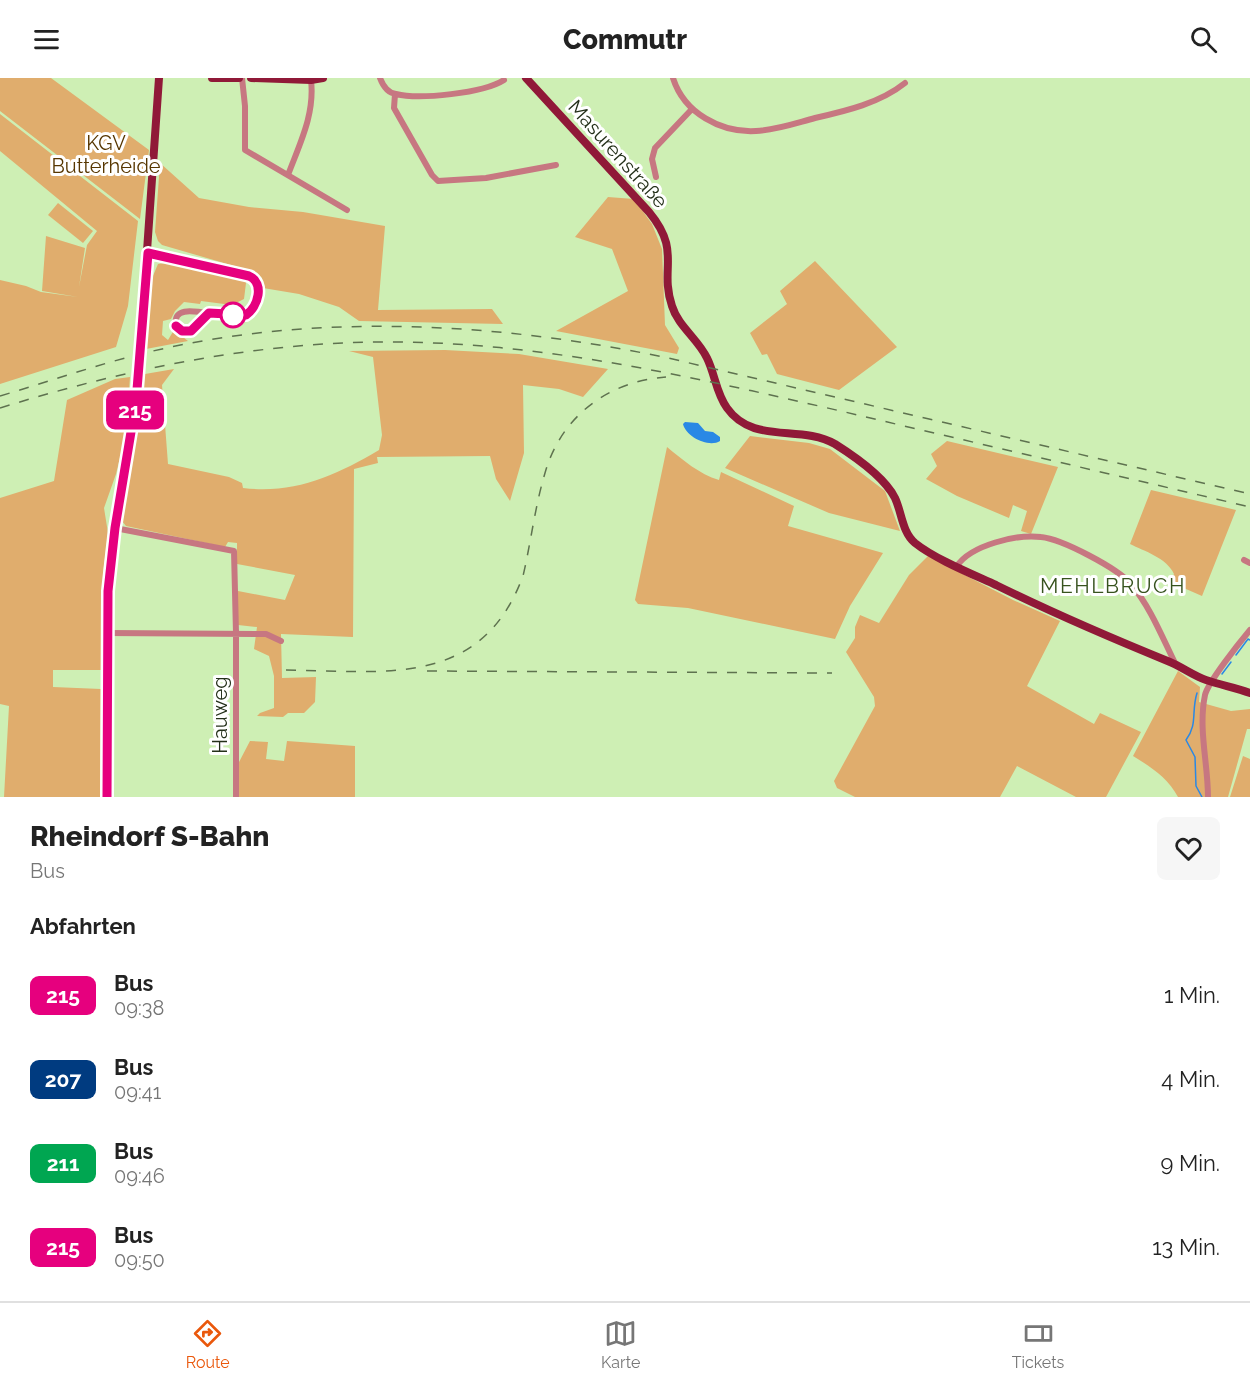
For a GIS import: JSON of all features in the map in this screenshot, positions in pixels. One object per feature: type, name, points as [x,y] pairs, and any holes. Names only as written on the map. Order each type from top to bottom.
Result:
[{"type":"main road","points":[[107,797],[108,591],[138,373],[159,78]]},
{"type":"main road","points":[[212,78],[241,78]]},
{"type":"main road","points":[[251,78],[312,80],[323,78]]},
{"type":"main road","name":"Masurenstraße","points":[[526,78],[662,229],[669,254],[668,285],[671,304],[679,321],[707,358],[720,396],[730,413],[741,422],[760,431],[803,434],[828,441],[880,479],[893,495],[910,538],[922,548],[957,566]]},
{"type":"main road","points":[[957,566],[1096,632],[1211,682],[1250,693]]},
{"type":"street","points":[[241,78],[245,106],[245,150],[347,210]]},
{"type":"street","points":[[380,78],[387,90],[395,94],[425,95],[473,91],[504,80]]},
{"type":"street","points":[[673,78],[683,99],[692,109],[714,123],[731,129],[763,130],[870,103],[897,90],[905,83]]},
{"type":"street","points":[[288,175],[311,114],[312,80]]},
{"type":"street","points":[[395,94],[394,108],[432,175],[438,181],[486,178],[556,165]]},
{"type":"street","points":[[656,177],[652,164],[652,154],[655,148],[692,109]]},
{"type":"street","points":[[148,253],[249,276],[258,283],[254,309],[246,315],[209,313],[183,312],[176,318],[176,326],[182,331],[191,331],[209,313]]},
{"type":"street","name":"Hauweg","points":[[115,528],[234,551],[236,797]]},
{"type":"street","points":[[957,566],[968,554],[980,547],[1030,536],[1059,541],[1130,582],[1153,616],[1176,665]]},
{"type":"street","points":[[1208,797],[1203,750],[1205,694],[1211,682],[1250,630]]},
{"type":"street","points":[[107,633],[266,634],[281,641]]},
{"type":"green space","name":"KGV Butterheide","points":[[0,78],[51,78],[149,150],[140,219],[0,111]]},
{"type":"green space","points":[[0,114],[138,221],[128,306],[116,347],[0,384],[0,280],[41,292],[78,297],[42,291],[46,236],[85,248],[79,287],[87,245],[97,231],[0,151]]},
{"type":"green space","points":[[160,163],[199,198],[385,226],[378,310],[492,309],[503,324],[359,321],[339,307],[299,294],[263,288],[262,278],[255,272],[162,245],[155,232]]},
{"type":"green space","points":[[608,197],[634,199],[652,224],[662,249],[665,325],[679,348],[677,354],[556,331],[628,291],[612,249],[575,237]]},
{"type":"green space","points":[[58,203],[93,231],[83,243],[48,215]]},
{"type":"green space","points":[[815,261],[897,347],[839,390],[777,374],[767,354],[762,355],[750,333],[787,304],[780,291]]},
{"type":"green space","points":[[165,263],[244,279],[246,283],[244,299],[232,305],[201,301],[200,304],[184,302],[171,319],[163,321],[162,335],[168,340],[174,330],[188,341],[146,349],[150,283],[158,264]]},
{"type":"green space","points":[[445,350],[519,354],[608,369],[583,397],[559,389],[523,385],[524,453],[510,501],[496,479],[490,456],[377,457],[378,463],[354,469],[353,637],[281,634],[282,678],[316,677],[315,702],[304,713],[288,713],[283,717],[257,716],[274,708],[274,676],[269,656],[254,649],[257,627],[238,625],[238,591],[285,600],[295,575],[237,564],[237,543],[228,542],[225,547],[126,526],[122,521],[145,374],[174,369],[162,385],[168,464],[229,477],[242,483],[243,488],[280,488],[330,475],[379,450],[382,435],[373,357],[349,351]]},
{"type":"green space","points":[[130,377],[126,433],[116,474],[104,508],[108,533],[103,574],[102,670],[53,670],[53,687],[101,689],[100,797],[4,797],[9,706],[0,704],[0,498],[54,481],[67,400],[115,379]]},
{"type":"green space","points":[[750,436],[809,443],[830,449],[885,491],[900,531],[829,513],[725,468]]},
{"type":"green space","points":[[947,441],[1058,467],[1031,534],[1021,531],[1027,511],[1013,505],[1009,518],[957,496],[926,479],[937,466],[931,454]]},
{"type":"green space","points":[[667,447],[705,474],[719,480],[721,472],[794,506],[788,526],[883,553],[850,606],[835,639],[688,608],[638,604],[635,600]]},
{"type":"green space","points":[[1151,490],[1236,510],[1202,596],[1170,582],[1174,574],[1171,568],[1155,556],[1130,544]]},
{"type":"green space","points":[[928,556],[1013,600],[1060,621],[1027,686],[1094,724],[1100,713],[1141,732],[1106,797],[1076,797],[1017,766],[1000,797],[855,797],[837,788],[834,781],[875,706],[874,697],[846,652],[855,638],[855,627],[860,615],[879,623],[909,575]]},
{"type":"green space","points":[[1178,671],[1200,687],[1199,702],[1231,711],[1250,709],[1250,729],[1247,729],[1228,797],[1178,797],[1164,779],[1133,756]]},
{"type":"green space","points":[[250,741],[268,742],[266,759],[284,761],[287,741],[355,746],[355,797],[237,797],[238,764]]},
{"type":"green space","points":[[1243,756],[1250,759],[1250,797],[1230,797]]},
{"type":"water","points":[[685,422],[698,423],[705,431],[713,432],[720,437],[720,441],[710,443],[698,440],[685,429],[683,424]]},
{"type":"waterway","points":[[1236,655],[1248,639],[1250,640]]},
{"type":"waterway","points":[[1222,674],[1231,662]]},
{"type":"waterway","points":[[1197,693],[1192,729],[1186,740],[1195,757],[1196,786],[1202,797]]},
{"type":"railway","points":[[0,396],[134,356],[216,339],[280,331],[345,327],[476,330],[605,346],[668,358],[1250,494]]},
{"type":"railway","points":[[0,408],[146,369],[245,352],[346,343],[453,344],[566,356],[678,375],[1250,507]]},
{"type":"railway","points":[[286,670],[358,672],[425,666],[455,656],[482,638],[505,613],[523,576],[545,473],[552,453],[563,435],[590,405],[607,394],[645,380],[666,377]]},
{"type":"railway","points":[[427,671],[832,673]]},
{"type":"bus line","name":"215","points":[[107,797],[108,591],[120,494],[136,402],[148,253],[249,276],[258,283],[254,309],[246,315],[209,313],[191,331],[182,331],[176,326]]},
{"type":"district","name":"MEHLBRUCH","points":[[1113,585]]}]
